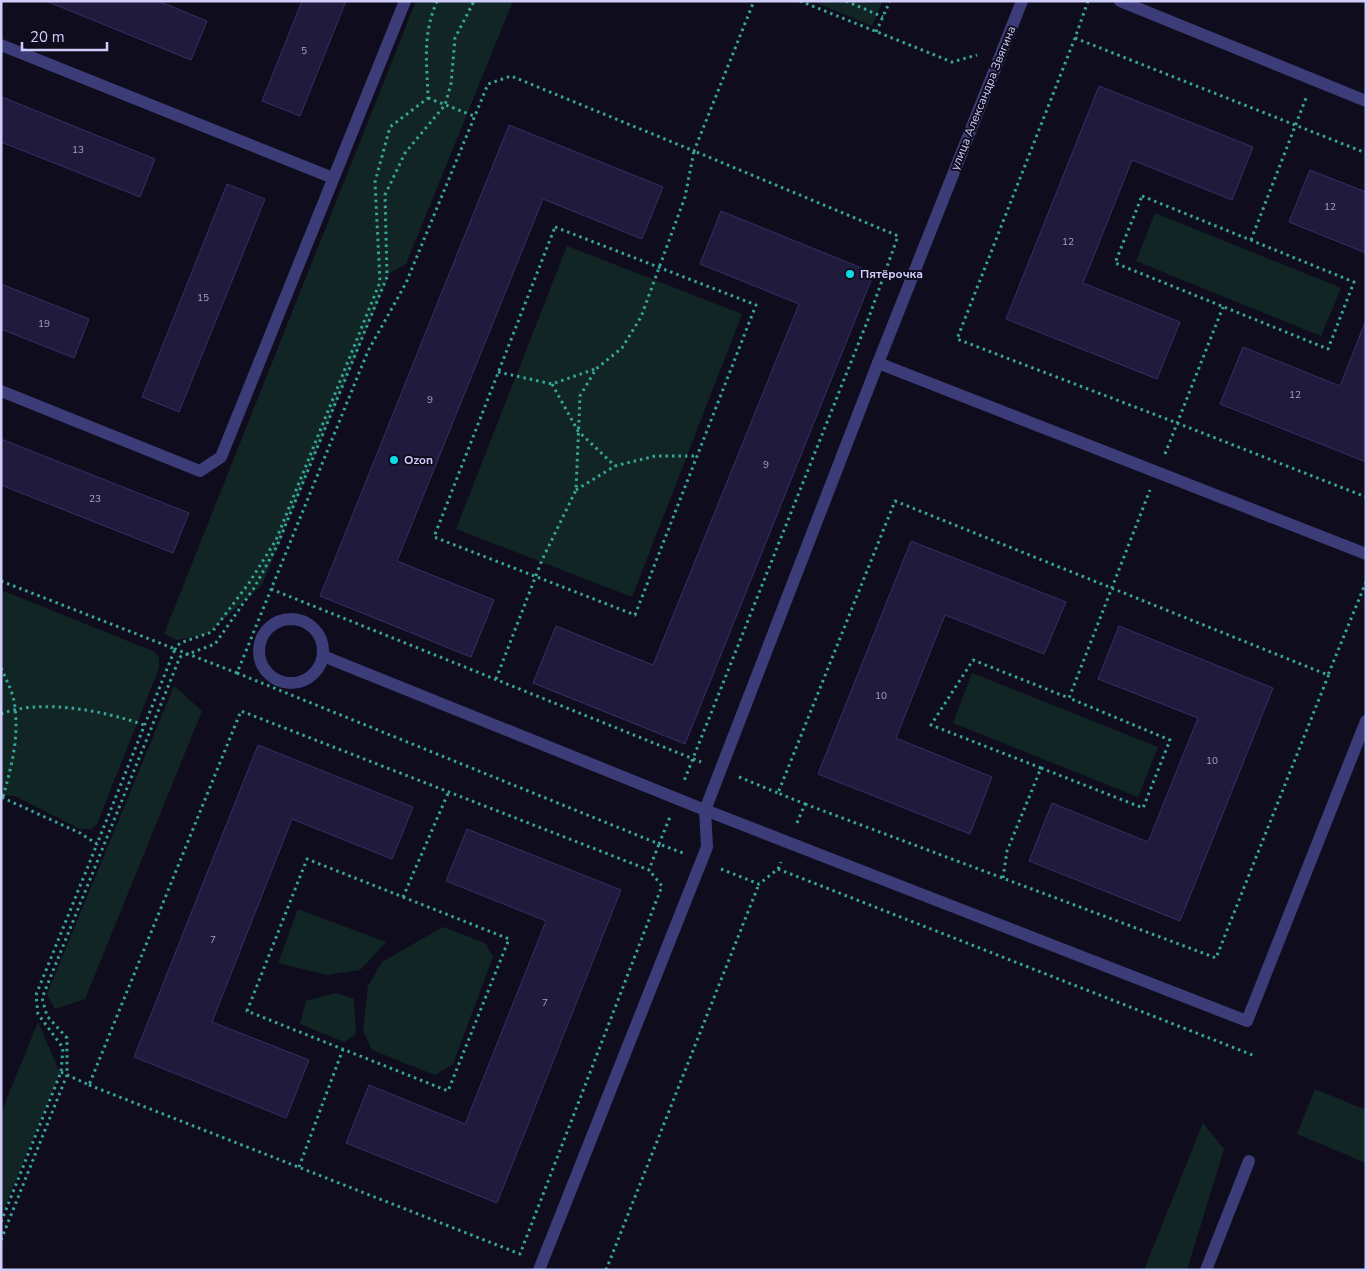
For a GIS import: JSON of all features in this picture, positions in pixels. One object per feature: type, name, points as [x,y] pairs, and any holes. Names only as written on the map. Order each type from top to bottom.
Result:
[{"type":"street","points":[[1,391],[200,471],[221,457],[405,1]]},
{"type":"street","name":"улица Александра Звягина","points":[[705,810],[878,362],[1022,1]]},
{"type":"street","points":[[1120,1],[1366,101]]},
{"type":"street","points":[[1,45],[333,178]]},
{"type":"street","points":[[878,362],[1366,554]]},
{"type":"street","points":[[291,619],[302,621],[312,626],[319,634],[323,645],[323,656],[320,666],[306,680],[286,683],[268,674],[262,666],[259,656],[263,635],[271,626],[280,621],[291,619]]},
{"type":"street","points":[[323,656],[705,810],[1248,1021],[1366,721]]},
{"type":"street","points":[[539,1270],[707,846],[705,810]]},
{"type":"street","points":[[1206,1270],[1249,1161]]},
{"type":"path","points":[[428,98],[426,39],[430,18],[437,1]]},
{"type":"path","points":[[1,1240],[67,1075],[67,1038],[47,1016],[42,998],[180,657],[215,644],[254,588],[277,546],[387,277],[385,195],[405,153],[445,105],[451,84],[455,38],[474,1]]},
{"type":"path","points":[[498,372],[552,384],[596,369],[622,348],[641,317],[685,197],[694,151],[754,1]]},
{"type":"path","points":[[800,1],[952,62],[980,54]]},
{"type":"path","points":[[846,1],[883,17]]},
{"type":"path","points":[[876,32],[890,1]]},
{"type":"path","points":[[1088,1],[958,339],[1366,497]]},
{"type":"path","points":[[1075,38],[1366,153]]},
{"type":"path","points":[[237,673],[368,351],[406,283],[488,84],[511,76],[898,236],[869,317],[649,870]]},
{"type":"path","points":[[1251,240],[1313,79]]},
{"type":"path","points":[[428,98],[474,116]]},
{"type":"path","points":[[1,1222],[61,1072],[64,1048],[38,1014],[36,995],[175,649],[180,643],[212,632],[249,584],[276,540],[380,282],[375,182],[390,127],[428,98]]},
{"type":"path","points":[[1142,196],[1354,282],[1328,349],[1223,307],[1115,263],[1142,196]]},
{"type":"path","points":[[555,227],[756,305],[635,615],[434,536],[498,372],[555,227]]},
{"type":"path","points":[[1069,698],[1223,307]]},
{"type":"path","points":[[496,679],[535,576],[576,490],[580,396],[596,369]]},
{"type":"path","points":[[552,384],[578,431],[615,466]]},
{"type":"path","points":[[576,490],[615,466],[655,456],[697,456]]},
{"type":"path","points":[[778,793],[895,501],[1328,675],[1331,669]]},
{"type":"path","points":[[1,580],[237,673],[759,884]]},
{"type":"path","points":[[271,589],[805,804],[1216,958],[1366,582]]},
{"type":"path","points":[[973,660],[1069,698],[1170,740],[1143,808],[931,725],[973,660]]},
{"type":"path","points":[[1,668],[9,686],[15,708],[14,759],[2,797],[80,833],[97,844]]},
{"type":"path","points":[[1,714],[15,708],[57,708],[98,712],[144,726]]},
{"type":"path","points":[[61,1072],[89,1085],[520,1254],[662,886],[649,870],[241,711],[89,1085]]},
{"type":"path","points":[[1003,878],[1007,852],[1041,768]]},
{"type":"path","points":[[404,897],[450,791]]},
{"type":"path","points":[[606,1270],[759,884],[778,869],[805,804]]},
{"type":"path","points":[[307,859],[404,897],[509,939],[448,1092],[247,1011],[307,859]]},
{"type":"path","points":[[778,869],[1255,1056]]},
{"type":"path","points":[[299,1167],[343,1049]]},
{"type":"green space","points":[[416,1],[513,1],[406,264],[390,273],[262,585],[207,634],[177,640],[164,634]]},
{"type":"green space","points":[[812,1],[883,1],[872,26]]},
{"type":"green space","points":[[1155,213],[1341,288],[1321,336],[1136,261]]},
{"type":"green space","points":[[567,246],[742,314],[632,597],[456,529]]},
{"type":"green space","points":[[1,590],[155,652],[159,658],[159,668],[97,824],[91,829],[80,829],[15,796],[1,795]]},
{"type":"green space","points":[[972,673],[1158,747],[1138,797],[953,723]]},
{"type":"green space","points":[[174,686],[202,711],[85,999],[55,1009],[47,994]]},
{"type":"green space","points":[[298,909],[386,942],[360,970],[327,975],[278,963]]},
{"type":"green space","points":[[443,927],[485,943],[493,957],[453,1064],[435,1075],[372,1050],[363,1031],[368,986],[382,962]]},
{"type":"green space","points":[[336,993],[354,999],[356,1034],[344,1042],[300,1024],[306,1001]]},
{"type":"green space","points":[[38,1022],[60,1073],[1,1216],[1,1113]]},
{"type":"green space","points":[[1315,1089],[1366,1110],[1366,1163],[1297,1134]]},
{"type":"green space","points":[[1203,1123],[1224,1149],[1187,1270],[1144,1270]]},
{"type":"building","points":[[46,1],[158,1],[207,21],[191,60]]},
{"type":"building","points":[[302,1],[346,1],[300,116],[262,101]]},
{"type":"building","points":[[1099,86],[1253,147],[1232,200],[1132,160],[1083,283],[1180,322],[1157,379],[1006,319]]},
{"type":"building","points":[[2,97],[155,159],[140,197],[1,142]]},
{"type":"building","points":[[509,125],[663,187],[642,239],[543,199],[397,561],[494,600],[471,657],[320,596]]},
{"type":"building","points":[[1310,170],[1366,192],[1366,253],[1289,222]]},
{"type":"building","points":[[227,184],[265,199],[179,412],[142,397]]},
{"type":"building","points":[[721,211],[874,273],[685,744],[533,683],[556,626],[653,665],[799,304],[700,264]]},
{"type":"building","points":[[1,284],[89,319],[74,358],[1,329]]},
{"type":"building","points":[[1366,320],[1366,462],[1220,404],[1243,347],[1340,386]]},
{"type":"building","points":[[1,439],[189,513],[173,553],[1,485]]},
{"type":"building","points":[[911,541],[1066,602],[1044,654],[945,615],[896,738],[992,777],[970,834],[818,774]]},
{"type":"building","points":[[1119,626],[1273,688],[1180,921],[1029,861],[1052,803],[1148,842],[1198,718],[1098,679]]},
{"type":"building","points":[[258,745],[413,807],[392,859],[292,819],[212,1022],[309,1060],[286,1118],[134,1057]]},
{"type":"building","points":[[467,829],[621,890],[497,1203],[346,1143],[369,1085],[465,1124],[546,921],[446,881]]},
{"type":"place","name":"Пятёрочка","points":[[850,274]]},
{"type":"place","name":"Ozon","points":[[394,460]]}]
